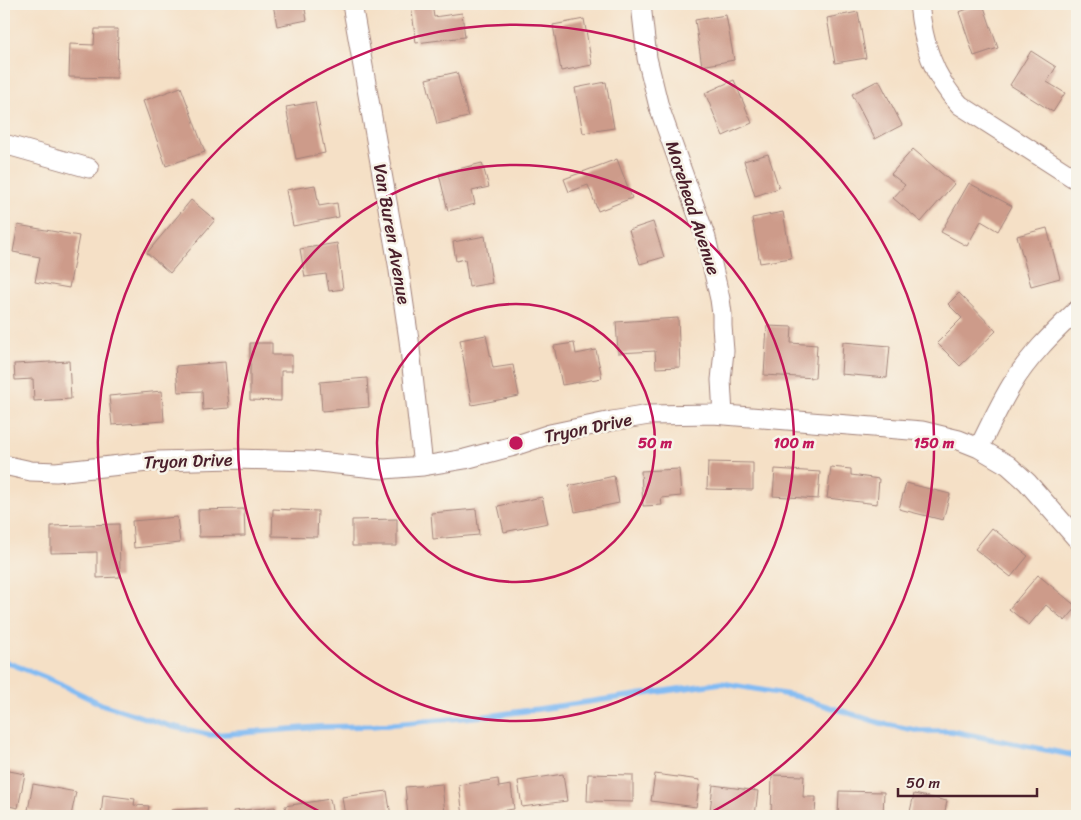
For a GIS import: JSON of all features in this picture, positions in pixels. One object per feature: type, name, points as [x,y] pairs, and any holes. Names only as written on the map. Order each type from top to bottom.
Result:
[{"type":"street","name":"Van Buren Avenue","points":[[352,4],[398,264],[409,340],[423,466]]},
{"type":"street","name":"Morehead Avenue","points":[[641,4],[647,58],[659,107],[706,238],[720,299],[724,351],[721,380],[723,415]]},
{"type":"street","points":[[920,4],[922,26],[928,50],[937,74],[951,95],[960,105],[1077,180]]},
{"type":"street","points":[[4,144],[89,168]]},
{"type":"street","points":[[979,448],[1016,377],[1051,335],[1077,310]]},
{"type":"street","name":"Tryon Drive","points":[[4,465],[31,471],[56,472],[157,461],[234,459],[310,461],[384,468],[423,466],[465,459],[550,434],[612,421],[649,415],[700,413],[922,431],[959,440],[979,448],[1008,465],[1027,482],[1077,539]]},
{"type":"building","points":[[273,4],[304,4],[307,20],[277,26]]},
{"type":"building","points":[[411,4],[432,4],[434,17],[462,13],[465,37],[416,43]]},
{"type":"building","points":[[983,4],[998,48],[974,56],[959,12]]},
{"type":"building","points":[[858,12],[866,58],[835,63],[827,18]]},
{"type":"building","points":[[726,15],[734,60],[702,66],[695,20]]},
{"type":"building","points":[[584,19],[592,65],[561,71],[553,25]]},
{"type":"building","points":[[95,29],[118,29],[117,78],[69,77],[70,44],[94,45]]},
{"type":"building","points":[[1031,51],[1056,67],[1047,82],[1065,93],[1053,112],[1010,85]]},
{"type":"building","points":[[457,72],[468,117],[437,124],[426,79]]},
{"type":"building","points":[[734,80],[752,123],[723,136],[705,93]]},
{"type":"building","points":[[879,80],[902,125],[875,139],[852,94]]},
{"type":"building","points":[[606,82],[614,128],[583,133],[575,88]]},
{"type":"building","points":[[181,87],[205,152],[166,166],[143,101]]},
{"type":"building","points":[[315,102],[325,153],[296,159],[286,107]]},
{"type":"building","points":[[913,149],[954,184],[921,222],[893,198],[905,185],[891,174]]},
{"type":"building","points":[[768,154],[779,188],[755,196],[744,161]]},
{"type":"building","points":[[617,159],[632,198],[598,211],[588,185],[569,192],[564,179]]},
{"type":"building","points":[[482,163],[489,187],[472,191],[475,204],[448,211],[439,174]]},
{"type":"building","points":[[969,183],[1012,206],[998,231],[981,221],[967,246],[941,232]]},
{"type":"building","points":[[315,185],[319,206],[337,203],[339,217],[293,226],[286,190]]},
{"type":"building","points":[[191,200],[215,220],[170,273],[147,253]]},
{"type":"building","points":[[783,212],[791,258],[760,263],[752,218]]},
{"type":"building","points":[[653,222],[664,257],[640,264],[629,230]]},
{"type":"building","points":[[18,225],[79,236],[69,288],[35,282],[40,257],[13,252]]},
{"type":"building","points":[[1047,228],[1060,278],[1031,286],[1017,236]]},
{"type":"building","points":[[485,236],[492,283],[469,287],[465,259],[456,261],[453,242]]},
{"type":"building","points":[[337,243],[343,289],[329,291],[326,274],[305,277],[300,249]]},
{"type":"building","points":[[959,293],[996,331],[960,366],[937,343],[962,318],[948,304]]},
{"type":"building","points":[[678,318],[680,367],[656,368],[655,351],[618,353],[616,322]]},
{"type":"building","points":[[767,326],[792,327],[791,343],[817,345],[815,378],[764,375]]},
{"type":"building","points":[[486,335],[493,368],[513,365],[519,396],[472,405],[460,340]]},
{"type":"building","points":[[843,342],[890,346],[887,378],[841,374]]},
{"type":"building","points":[[250,343],[272,343],[272,355],[292,355],[292,371],[281,371],[281,401],[250,400]]},
{"type":"building","points":[[574,343],[576,354],[596,350],[602,378],[562,385],[554,346]]},
{"type":"building","points":[[69,361],[71,399],[34,401],[33,379],[15,380],[14,364]]},
{"type":"building","points":[[225,362],[229,408],[203,410],[202,391],[178,392],[176,366]]},
{"type":"building","points":[[367,378],[369,407],[322,411],[320,382]]},
{"type":"building","points":[[162,391],[164,421],[112,425],[109,396]]},
{"type":"building","points":[[708,462],[753,463],[753,490],[707,489]]},
{"type":"building","points":[[831,467],[851,469],[851,475],[879,479],[877,504],[827,498]]},
{"type":"building","points":[[679,469],[681,496],[661,498],[662,505],[643,506],[641,471]]},
{"type":"building","points":[[775,469],[820,472],[818,499],[773,496]]},
{"type":"building","points":[[614,476],[619,503],[575,512],[569,486]]},
{"type":"building","points":[[906,483],[950,494],[943,520],[899,509]]},
{"type":"building","points":[[542,497],[548,523],[504,532],[498,506]]},
{"type":"building","points":[[244,509],[245,536],[199,537],[198,510]]},
{"type":"building","points":[[273,509],[318,511],[317,537],[272,536]]},
{"type":"building","points":[[476,509],[479,535],[433,539],[431,513]]},
{"type":"building","points":[[177,517],[180,543],[134,548],[132,521]]},
{"type":"building","points":[[397,519],[397,546],[352,546],[352,520]]},
{"type":"building","points":[[119,524],[120,577],[97,578],[97,552],[51,553],[51,526]]},
{"type":"building","points":[[992,528],[1028,556],[1011,577],[975,549]]},
{"type":"building","points":[[1038,575],[1077,607],[1065,621],[1046,605],[1029,625],[1009,609]]},
{"type":"building","points":[[4,770],[25,774],[18,808],[4,805]]},
{"type":"building","points":[[563,774],[567,801],[522,807],[518,781]]},
{"type":"building","points":[[588,774],[633,775],[633,802],[587,801]]},
{"type":"building","points":[[655,774],[700,780],[696,807],[651,801]]},
{"type":"building","points":[[772,775],[804,776],[803,797],[816,797],[815,816],[771,816]]},
{"type":"building","points":[[498,779],[499,787],[511,785],[514,809],[463,816],[459,785]]},
{"type":"building","points":[[33,784],[76,792],[71,816],[59,816],[28,810]]},
{"type":"building","points":[[442,784],[445,814],[408,816],[405,787]]},
{"type":"building","points":[[713,785],[758,791],[755,816],[710,811]]},
{"type":"building","points":[[387,791],[391,816],[345,816],[342,797]]},
{"type":"building","points":[[839,791],[884,792],[883,816],[838,816]]},
{"type":"building","points":[[914,794],[947,801],[944,816],[909,816]]},
{"type":"building","points":[[103,795],[135,799],[134,805],[149,806],[147,816],[101,816]]},
{"type":"building","points":[[330,799],[333,816],[287,816],[285,806]]},
{"type":"building","points":[[275,807],[276,816],[234,816],[233,811]]},
{"type":"building","points":[[206,808],[206,816],[172,816],[171,810]]},
{"type":"waterway","points":[[4,661],[52,680],[101,704],[170,726],[211,735],[320,727],[372,726],[496,715],[721,683],[795,696],[880,723],[920,731],[951,731],[1077,756]]}]
